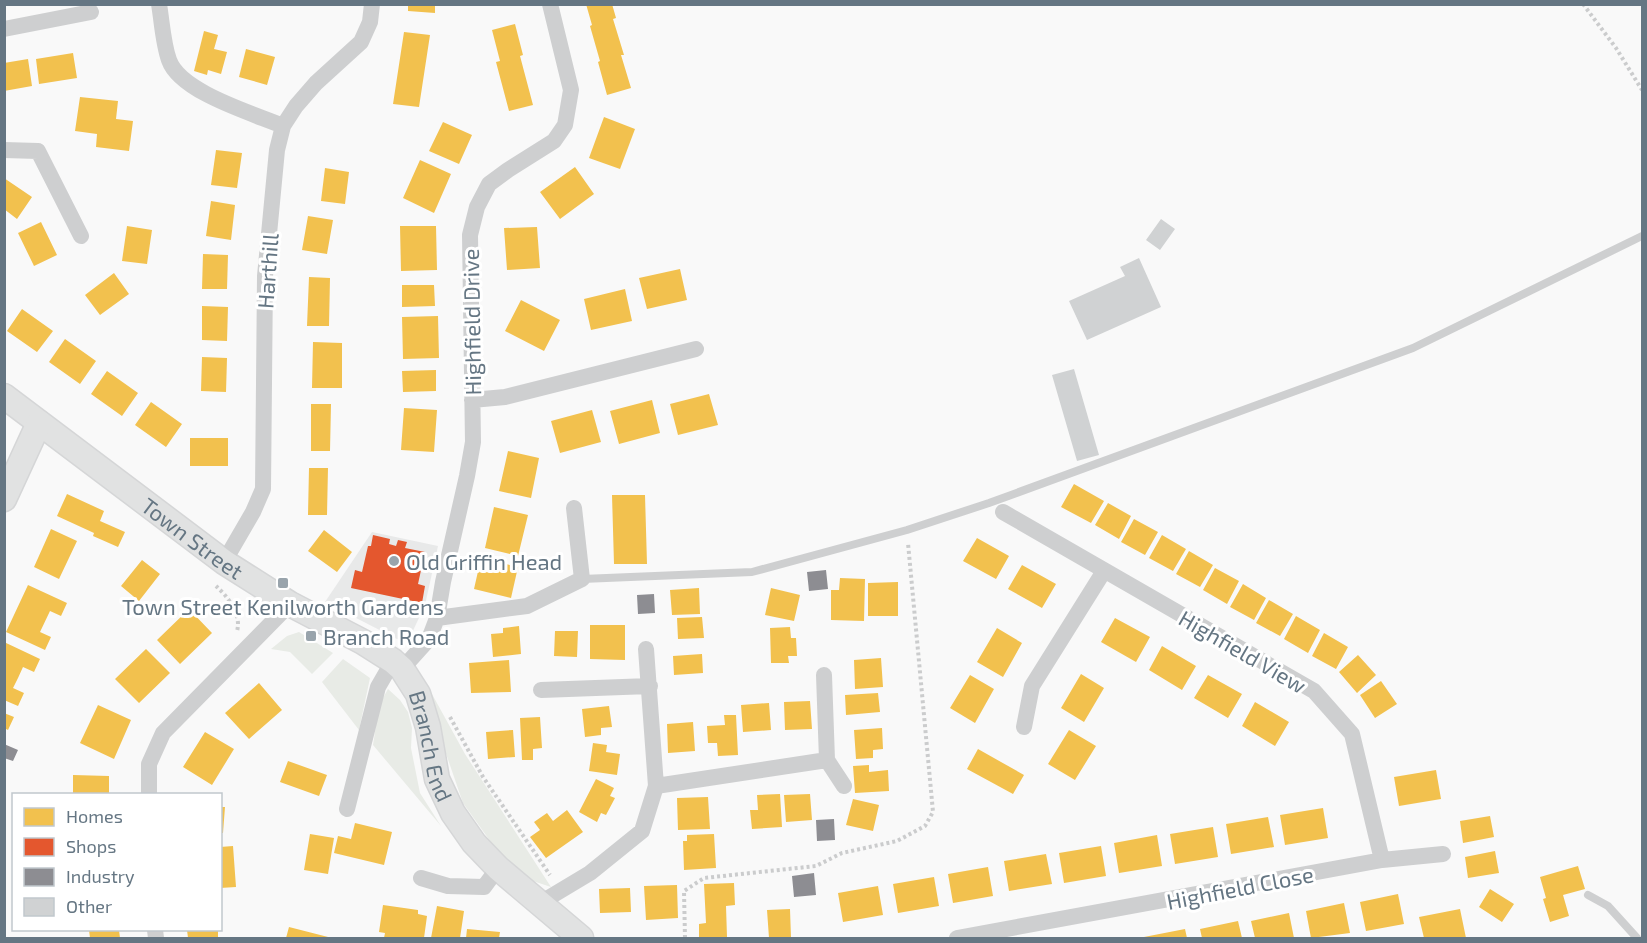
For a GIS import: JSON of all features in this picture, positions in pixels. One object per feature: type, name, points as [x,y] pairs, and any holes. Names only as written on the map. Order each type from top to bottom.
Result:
[{"type":"main road","name":"Town Street","points":[[4,396],[216,571],[290,604],[363,642],[398,665]]},
{"type":"main road","points":[[4,499],[39,423]]},
{"type":"main road","name":"Branch End","points":[[398,665],[418,694],[429,727],[437,779],[453,813],[474,843],[498,867],[550,897],[581,939]]},
{"type":"street","points":[[159,4],[169,60],[179,77],[198,90],[283,126]]},
{"type":"street","name":"Harthill","points":[[216,571],[253,512],[263,489],[265,276],[277,150],[283,126],[296,106],[316,83],[361,42],[370,22],[372,4]]},
{"type":"street","name":"Highfield Drive","points":[[398,665],[429,639],[437,618],[469,465],[472,442],[470,235],[477,207],[489,184],[555,141],[565,125],[570,105],[571,90],[550,4]]},
{"type":"street","points":[[4,29],[90,12]]},
{"type":"street","points":[[4,150],[38,150],[81,236]]},
{"type":"street","points":[[472,400],[505,397],[696,349]]},
{"type":"street","points":[[437,618],[526,606],[582,579],[574,508]]},
{"type":"street","name":"Highfield View","points":[[1003,512],[1314,691],[1352,734],[1382,860]]},
{"type":"street","points":[[1024,727],[1032,686],[1104,571]]},
{"type":"street","points":[[149,793],[149,764],[163,733],[290,604]]},
{"type":"street","points":[[550,897],[590,873],[642,831],[656,786],[646,649]]},
{"type":"street","name":"Branch End","points":[[347,809],[378,687],[398,665]]},
{"type":"street","points":[[824,675],[827,760],[844,786]]},
{"type":"street","points":[[541,690],[650,686]]},
{"type":"street","points":[[656,786],[827,760]]},
{"type":"street","name":"Highfield Close","points":[[957,939],[1038,932],[1382,860],[1443,854]]},
{"type":"street","points":[[421,878],[448,886],[484,886],[498,867]]},
{"type":"lane","points":[[582,579],[752,572],[917,527],[989,503],[1413,348],[1642,236]]},
{"type":"lane","points":[[1588,894],[1608,906],[1637,939]]},
{"type":"path","points":[[1583,4],[1616,48],[1642,90]]},
{"type":"path","points":[[216,571],[230,599],[238,626],[232,645],[241,654]]},
{"type":"path","points":[[447,710],[550,897]]},
{"type":"shaded area","points":[[372,532],[438,546],[425,605],[410,637],[397,639],[325,602]]},
{"type":"shaded area","points":[[299,632],[333,653],[312,674],[290,652],[271,649],[287,636]]},
{"type":"shaded area","points":[[343,659],[370,678],[359,730],[322,682]]},
{"type":"shaded area","points":[[427,685],[465,754],[551,887],[527,879],[493,845],[463,803],[442,742]]},
{"type":"shaded area","points":[[388,689],[400,700],[408,712],[412,728],[411,748],[420,793],[441,826],[373,745],[379,705]]},
{"type":"building: Homes","points":[[408,4],[435,4],[435,13],[408,11]]},
{"type":"building: Homes","points":[[586,4],[612,4],[616,18],[613,19],[624,55],[621,55],[631,88],[607,95]]},
{"type":"building: Homes","points":[[515,24],[523,55],[520,56],[533,105],[509,111],[496,62],[500,61],[492,30]]},
{"type":"building: Homes","points":[[204,31],[218,35],[214,49],[227,52],[221,74],[208,70],[207,75],[194,71]]},
{"type":"building: Homes","points":[[404,32],[430,35],[419,107],[393,104]]},
{"type":"building: Homes","points":[[246,49],[275,57],[267,85],[239,77]]},
{"type":"building: Homes","points":[[73,53],[77,78],[39,84],[36,59]]},
{"type":"building: Homes","points":[[28,59],[32,86],[4,91],[4,63]]},
{"type":"building: Homes","points":[[80,97],[118,101],[116,119],[133,121],[129,151],[96,147],[97,134],[75,131]]},
{"type":"building: Homes","points":[[604,117],[635,129],[620,169],[589,158]]},
{"type":"building: Homes","points":[[443,122],[472,135],[459,164],[429,151]]},
{"type":"building: Homes","points":[[216,150],[242,153],[237,188],[211,185]]},
{"type":"building: Homes","points":[[420,160],[451,174],[434,213],[403,198]]},
{"type":"building: Homes","points":[[575,167],[594,194],[560,219],[540,192]]},
{"type":"building: Homes","points":[[325,168],[349,172],[345,204],[321,201]]},
{"type":"building: Homes","points":[[4,178],[32,197],[17,219],[4,209]]},
{"type":"building: Homes","points":[[211,201],[235,205],[231,240],[206,236]]},
{"type":"building: Homes","points":[[308,216],[333,220],[327,254],[302,250]]},
{"type":"building: Homes","points":[[41,222],[57,255],[34,266],[18,233]]},
{"type":"building: Homes","points":[[127,226],[152,230],[147,264],[122,261]]},
{"type":"building: Homes","points":[[400,226],[436,226],[437,270],[401,271]]},
{"type":"building: Homes","points":[[537,227],[540,268],[507,270],[504,228]]},
{"type":"building: Homes","points":[[203,254],[228,255],[227,289],[202,289]]},
{"type":"building: Homes","points":[[680,269],[687,300],[647,309],[639,278]]},
{"type":"building: Homes","points":[[114,273],[129,294],[100,315],[85,295]]},
{"type":"building: Homes","points":[[309,277],[330,278],[329,326],[307,326]]},
{"type":"building: Homes","points":[[402,285],[434,285],[435,306],[402,307]]},
{"type":"building: Homes","points":[[625,289],[632,321],[591,330],[584,299]]},
{"type":"building: Homes","points":[[521,300],[560,320],[544,351],[505,331]]},
{"type":"building: Homes","points":[[202,306],[228,307],[227,341],[202,340]]},
{"type":"building: Homes","points":[[22,309],[53,331],[37,352],[7,331]]},
{"type":"building: Homes","points":[[438,316],[439,358],[403,359],[402,317]]},
{"type":"building: Homes","points":[[65,339],[96,361],[80,384],[49,362]]},
{"type":"building: Homes","points":[[313,342],[342,343],[342,388],[312,388]]},
{"type":"building: Homes","points":[[202,357],[227,358],[226,392],[201,391]]},
{"type":"building: Homes","points":[[436,370],[436,391],[403,392],[402,371]]},
{"type":"building: Homes","points":[[107,371],[138,393],[122,416],[91,394]]},
{"type":"building: Homes","points":[[709,394],[718,425],[678,435],[670,404]]},
{"type":"building: Homes","points":[[652,400],[660,433],[619,444],[610,411]]},
{"type":"building: Homes","points":[[151,402],[182,424],[166,447],[135,425]]},
{"type":"building: Homes","points":[[311,404],[331,404],[330,451],[311,451]]},
{"type":"building: Homes","points":[[404,408],[437,410],[434,452],[401,450]]},
{"type":"building: Homes","points":[[592,410],[601,442],[560,453],[551,421]]},
{"type":"building: Homes","points":[[190,438],[228,438],[228,466],[190,466]]},
{"type":"building: Homes","points":[[508,451],[539,458],[531,498],[499,491]]},
{"type":"building: Homes","points":[[309,468],[328,468],[327,515],[308,515]]},
{"type":"building: Homes","points":[[1074,484],[1104,501],[1091,523],[1061,507]]},
{"type":"building: Homes","points":[[67,494],[104,511],[100,521],[125,532],[118,547],[57,516]]},
{"type":"building: Homes","points":[[612,495],[645,495],[647,564],[614,564]]},
{"type":"building: Homes","points":[[1108,503],[1131,516],[1119,539],[1095,525]]},
{"type":"building: Homes","points":[[494,507],[528,515],[518,556],[485,548]]},
{"type":"building: Homes","points":[[1134,519],[1158,532],[1145,555],[1121,542]]},
{"type":"building: Homes","points":[[51,529],[77,541],[59,579],[34,567]]},
{"type":"building: Homes","points":[[324,530],[352,552],[337,572],[308,551]]},
{"type":"building: Homes","points":[[1162,535],[1186,549],[1173,571],[1149,558]]},
{"type":"building: Homes","points":[[977,538],[1009,556],[996,579],[963,561]]},
{"type":"building: Homes","points":[[1189,551],[1213,565],[1200,587],[1176,574]]},
{"type":"building: Homes","points":[[481,558],[518,567],[511,598],[474,589]]},
{"type":"building: Homes","points":[[142,560],[160,574],[139,601],[121,586]]},
{"type":"building: Homes","points":[[1022,565],[1056,584],[1042,608],[1008,589]]},
{"type":"building: Homes","points":[[1215,568],[1239,581],[1227,604],[1203,590]]},
{"type":"building: Homes","points":[[840,578],[865,579],[864,621],[831,620],[831,590],[839,590]]},
{"type":"building: Homes","points":[[898,582],[898,616],[868,616],[868,583]]},
{"type":"building: Homes","points":[[1243,584],[1266,598],[1254,620],[1230,607]]},
{"type":"building: Homes","points":[[28,585],[67,603],[61,616],[50,611],[40,632],[51,637],[45,650],[6,632]]},
{"type":"building: Homes","points":[[699,588],[700,614],[672,615],[670,590]]},
{"type":"building: Homes","points":[[771,588],[800,595],[794,621],[765,615]]},
{"type":"building: Homes","points":[[1269,600],[1293,614],[1280,636],[1256,623]]},
{"type":"building: Homes","points":[[189,609],[212,633],[180,664],[157,640]]},
{"type":"building: Homes","points":[[1296,616],[1320,630],[1308,653],[1284,639]]},
{"type":"building: Homes","points":[[702,617],[704,638],[678,639],[677,618]]},
{"type":"building: Homes","points":[[1115,618],[1150,637],[1136,662],[1101,642]]},
{"type":"building: Homes","points":[[590,625],[625,625],[625,660],[590,659]]},
{"type":"building: Homes","points":[[519,626],[521,654],[493,657],[491,634],[503,633],[503,628]]},
{"type":"building: Homes","points":[[790,627],[791,638],[796,638],[797,656],[788,656],[789,663],[771,663],[770,628]]},
{"type":"building: Homes","points":[[997,628],[1022,643],[1003,677],[977,662]]},
{"type":"building: Homes","points":[[555,631],[578,631],[577,657],[554,656]]},
{"type":"building: Homes","points":[[1324,633],[1348,647],[1336,669],[1312,656]]},
{"type":"building: Homes","points":[[4,642],[40,659],[34,672],[23,667],[13,688],[24,693],[18,706],[4,700]]},
{"type":"building: Homes","points":[[1162,646],[1196,666],[1182,690],[1149,670]]},
{"type":"building: Homes","points":[[146,649],[170,673],[139,703],[115,679]]},
{"type":"building: Homes","points":[[702,654],[703,673],[674,675],[673,656]]},
{"type":"building: Homes","points":[[1358,655],[1376,675],[1357,693],[1339,672]]},
{"type":"building: Homes","points":[[881,658],[883,687],[855,689],[854,660]]},
{"type":"building: Homes","points":[[509,660],[511,692],[471,693],[469,663]]},
{"type":"building: Homes","points":[[1081,674],[1104,688],[1084,722],[1061,708]]},
{"type":"building: Homes","points":[[970,675],[994,689],[975,723],[950,708]]},
{"type":"building: Homes","points":[[1208,675],[1242,694],[1228,718],[1194,698]]},
{"type":"building: Homes","points":[[1381,681],[1397,704],[1375,718],[1360,695]]},
{"type":"building: Homes","points":[[259,683],[282,710],[249,739],[225,713]]},
{"type":"building: Homes","points":[[878,693],[880,712],[846,715],[845,695]]},
{"type":"building: Homes","points":[[810,701],[812,729],[785,730],[784,702]]},
{"type":"building: Homes","points":[[1255,702],[1289,722],[1275,746],[1242,726]]},
{"type":"building: Homes","points":[[769,703],[771,730],[743,732],[741,705]]},
{"type":"building: Homes","points":[[98,705],[131,720],[114,759],[80,743]]},
{"type":"building: Homes","points":[[609,706],[612,727],[601,728],[601,735],[585,737],[582,709]]},
{"type":"building: Homes","points":[[4,713],[14,717],[8,730],[4,728]]},
{"type":"building: Homes","points":[[724,715],[736,715],[738,755],[718,756],[717,743],[708,743],[707,726],[725,725]]},
{"type":"building: Homes","points":[[540,717],[542,748],[533,749],[533,760],[522,760],[520,718]]},
{"type":"building: Homes","points":[[693,722],[695,751],[668,753],[667,724]]},
{"type":"building: Homes","points":[[882,728],[883,749],[873,750],[873,758],[856,759],[854,730]]},
{"type":"building: Homes","points":[[513,730],[515,757],[488,759],[486,732]]},
{"type":"building: Homes","points":[[1069,730],[1096,746],[1075,780],[1048,764]]},
{"type":"building: Homes","points":[[205,732],[234,749],[212,785],[183,767]]},
{"type":"building: Homes","points":[[593,743],[607,745],[606,752],[620,754],[617,775],[589,771]]},
{"type":"building: Homes","points":[[978,749],[1024,775],[1013,794],[967,769]]},
{"type":"building: Homes","points":[[288,761],[327,775],[319,796],[280,782]]},
{"type":"building: Homes","points":[[869,765],[869,772],[888,770],[889,791],[855,793],[853,766]]},
{"type":"building: Homes","points":[[1436,770],[1441,799],[1399,806],[1394,777]]},
{"type":"building: Homes","points":[[73,775],[109,776],[109,793],[73,793]]},
{"type":"building: Homes","points":[[596,779],[614,788],[610,796],[615,798],[606,815],[601,813],[597,822],[579,812]]},
{"type":"building: Homes","points":[[780,794],[782,827],[752,829],[750,810],[758,810],[757,795]]},
{"type":"building: Homes","points":[[810,794],[812,820],[786,822],[784,795]]},
{"type":"building: Homes","points":[[708,797],[710,829],[678,830],[677,798]]},
{"type":"building: Homes","points":[[853,799],[879,805],[873,831],[846,825]]},
{"type":"building: Homes","points":[[222,807],[225,807],[223,833]]},
{"type":"building: Homes","points":[[1323,808],[1328,838],[1285,845],[1280,815]]},
{"type":"building: Homes","points":[[567,810],[583,832],[546,858],[530,837],[540,830],[534,822],[547,813],[553,821]]},
{"type":"building: Homes","points":[[1490,816],[1494,837],[1463,843],[1460,821]]},
{"type":"building: Homes","points":[[1268,817],[1274,847],[1231,854],[1226,824]]},
{"type":"building: Homes","points":[[355,823],[392,832],[384,865],[334,853],[338,836],[351,839]]},
{"type":"building: Homes","points":[[1213,827],[1218,857],[1175,864],[1170,834]]},
{"type":"building: Homes","points":[[310,834],[334,838],[328,874],[304,870]]},
{"type":"building: Homes","points":[[714,834],[716,868],[684,870],[683,841],[687,841],[687,835]]},
{"type":"building: Homes","points":[[1157,835],[1162,866],[1119,873],[1114,843]]},
{"type":"building: Homes","points":[[233,846],[236,887],[222,888],[222,847]]},
{"type":"building: Homes","points":[[1101,846],[1106,876],[1064,883],[1059,853]]},
{"type":"building: Homes","points":[[1495,851],[1499,873],[1468,878],[1465,857]]},
{"type":"building: Homes","points":[[1046,854],[1052,884],[1009,891],[1004,861]]},
{"type":"building: Homes","points":[[1578,866],[1585,889],[1563,895],[1569,916],[1550,922],[1543,899],[1546,898],[1540,877]]},
{"type":"building: Homes","points":[[988,867],[993,896],[953,903],[948,874]]},
{"type":"building: Homes","points":[[934,877],[939,906],[898,913],[893,884]]},
{"type":"building: Homes","points":[[734,883],[735,905],[726,906],[727,937],[699,938],[699,924],[706,923],[704,884]]},
{"type":"building: Homes","points":[[677,885],[678,918],[646,920],[644,886]]},
{"type":"building: Homes","points":[[878,886],[883,915],[843,922],[838,893]]},
{"type":"building: Homes","points":[[630,888],[631,912],[600,913],[599,889]]},
{"type":"building: Homes","points":[[1490,889],[1514,904],[1502,922],[1479,907]]},
{"type":"building: Homes","points":[[1398,894],[1404,924],[1366,931],[1360,902]]},
{"type":"building: Homes","points":[[1344,903],[1350,933],[1311,938],[1306,911]]},
{"type":"building: Homes","points":[[383,905],[418,910],[418,914],[427,916],[424,938],[384,938],[385,933],[379,932]]},
{"type":"building: Homes","points":[[437,906],[464,911],[460,938],[431,938]]},
{"type":"building: Homes","points":[[790,909],[791,938],[769,938],[767,910]]},
{"type":"building: Homes","points":[[1460,909],[1466,938],[1424,938],[1419,917]]},
{"type":"building: Homes","points":[[1289,913],[1294,938],[1255,938],[1251,921]]},
{"type":"building: Homes","points":[[1238,921],[1242,938],[1202,938],[1200,929]]},
{"type":"building: Homes","points":[[289,927],[332,938],[286,938]]},
{"type":"building: Homes","points":[[467,929],[500,932],[499,938],[466,938]]},
{"type":"building: Homes","points":[[1185,929],[1187,938],[1144,938],[1144,937]]},
{"type":"building: Homes","points":[[89,931],[119,931],[120,938],[90,938]]},
{"type":"building: Homes","points":[[187,931],[218,931],[218,938],[188,938]]},
{"type":"building: Shops","name":"Old Griffin Head","points":[[373,535],[390,539],[389,544],[396,546],[398,540],[407,542],[405,548],[425,552],[418,584],[425,586],[422,603],[351,588],[355,570],[362,572]]},
{"type":"building: Industry","points":[[826,570],[828,589],[809,591],[807,572]]},
{"type":"building: Industry","points":[[654,594],[655,613],[638,614],[637,595]]},
{"type":"building: Industry","points":[[4,744],[18,750],[13,761],[4,758]]},
{"type":"building: Industry","points":[[834,819],[835,840],[817,841],[816,820]]},
{"type":"building: Industry","points":[[814,873],[816,895],[794,897],[792,876]]},
{"type":"building: Other","points":[[1161,219],[1175,229],[1160,250],[1146,240]]},
{"type":"building: Other","points":[[1139,258],[1161,307],[1087,340],[1069,301],[1125,276],[1120,267]]},
{"type":"building: Other","points":[[1074,369],[1099,455],[1077,461],[1052,375]]},
{"type":"place","name":"Old Griffin Head","points":[[394,561]]},
{"type":"place","name":"Town Street Kenilworth Gardens","points":[[283,583]]},
{"type":"place","name":"Branch Road","points":[[311,636]]}]
